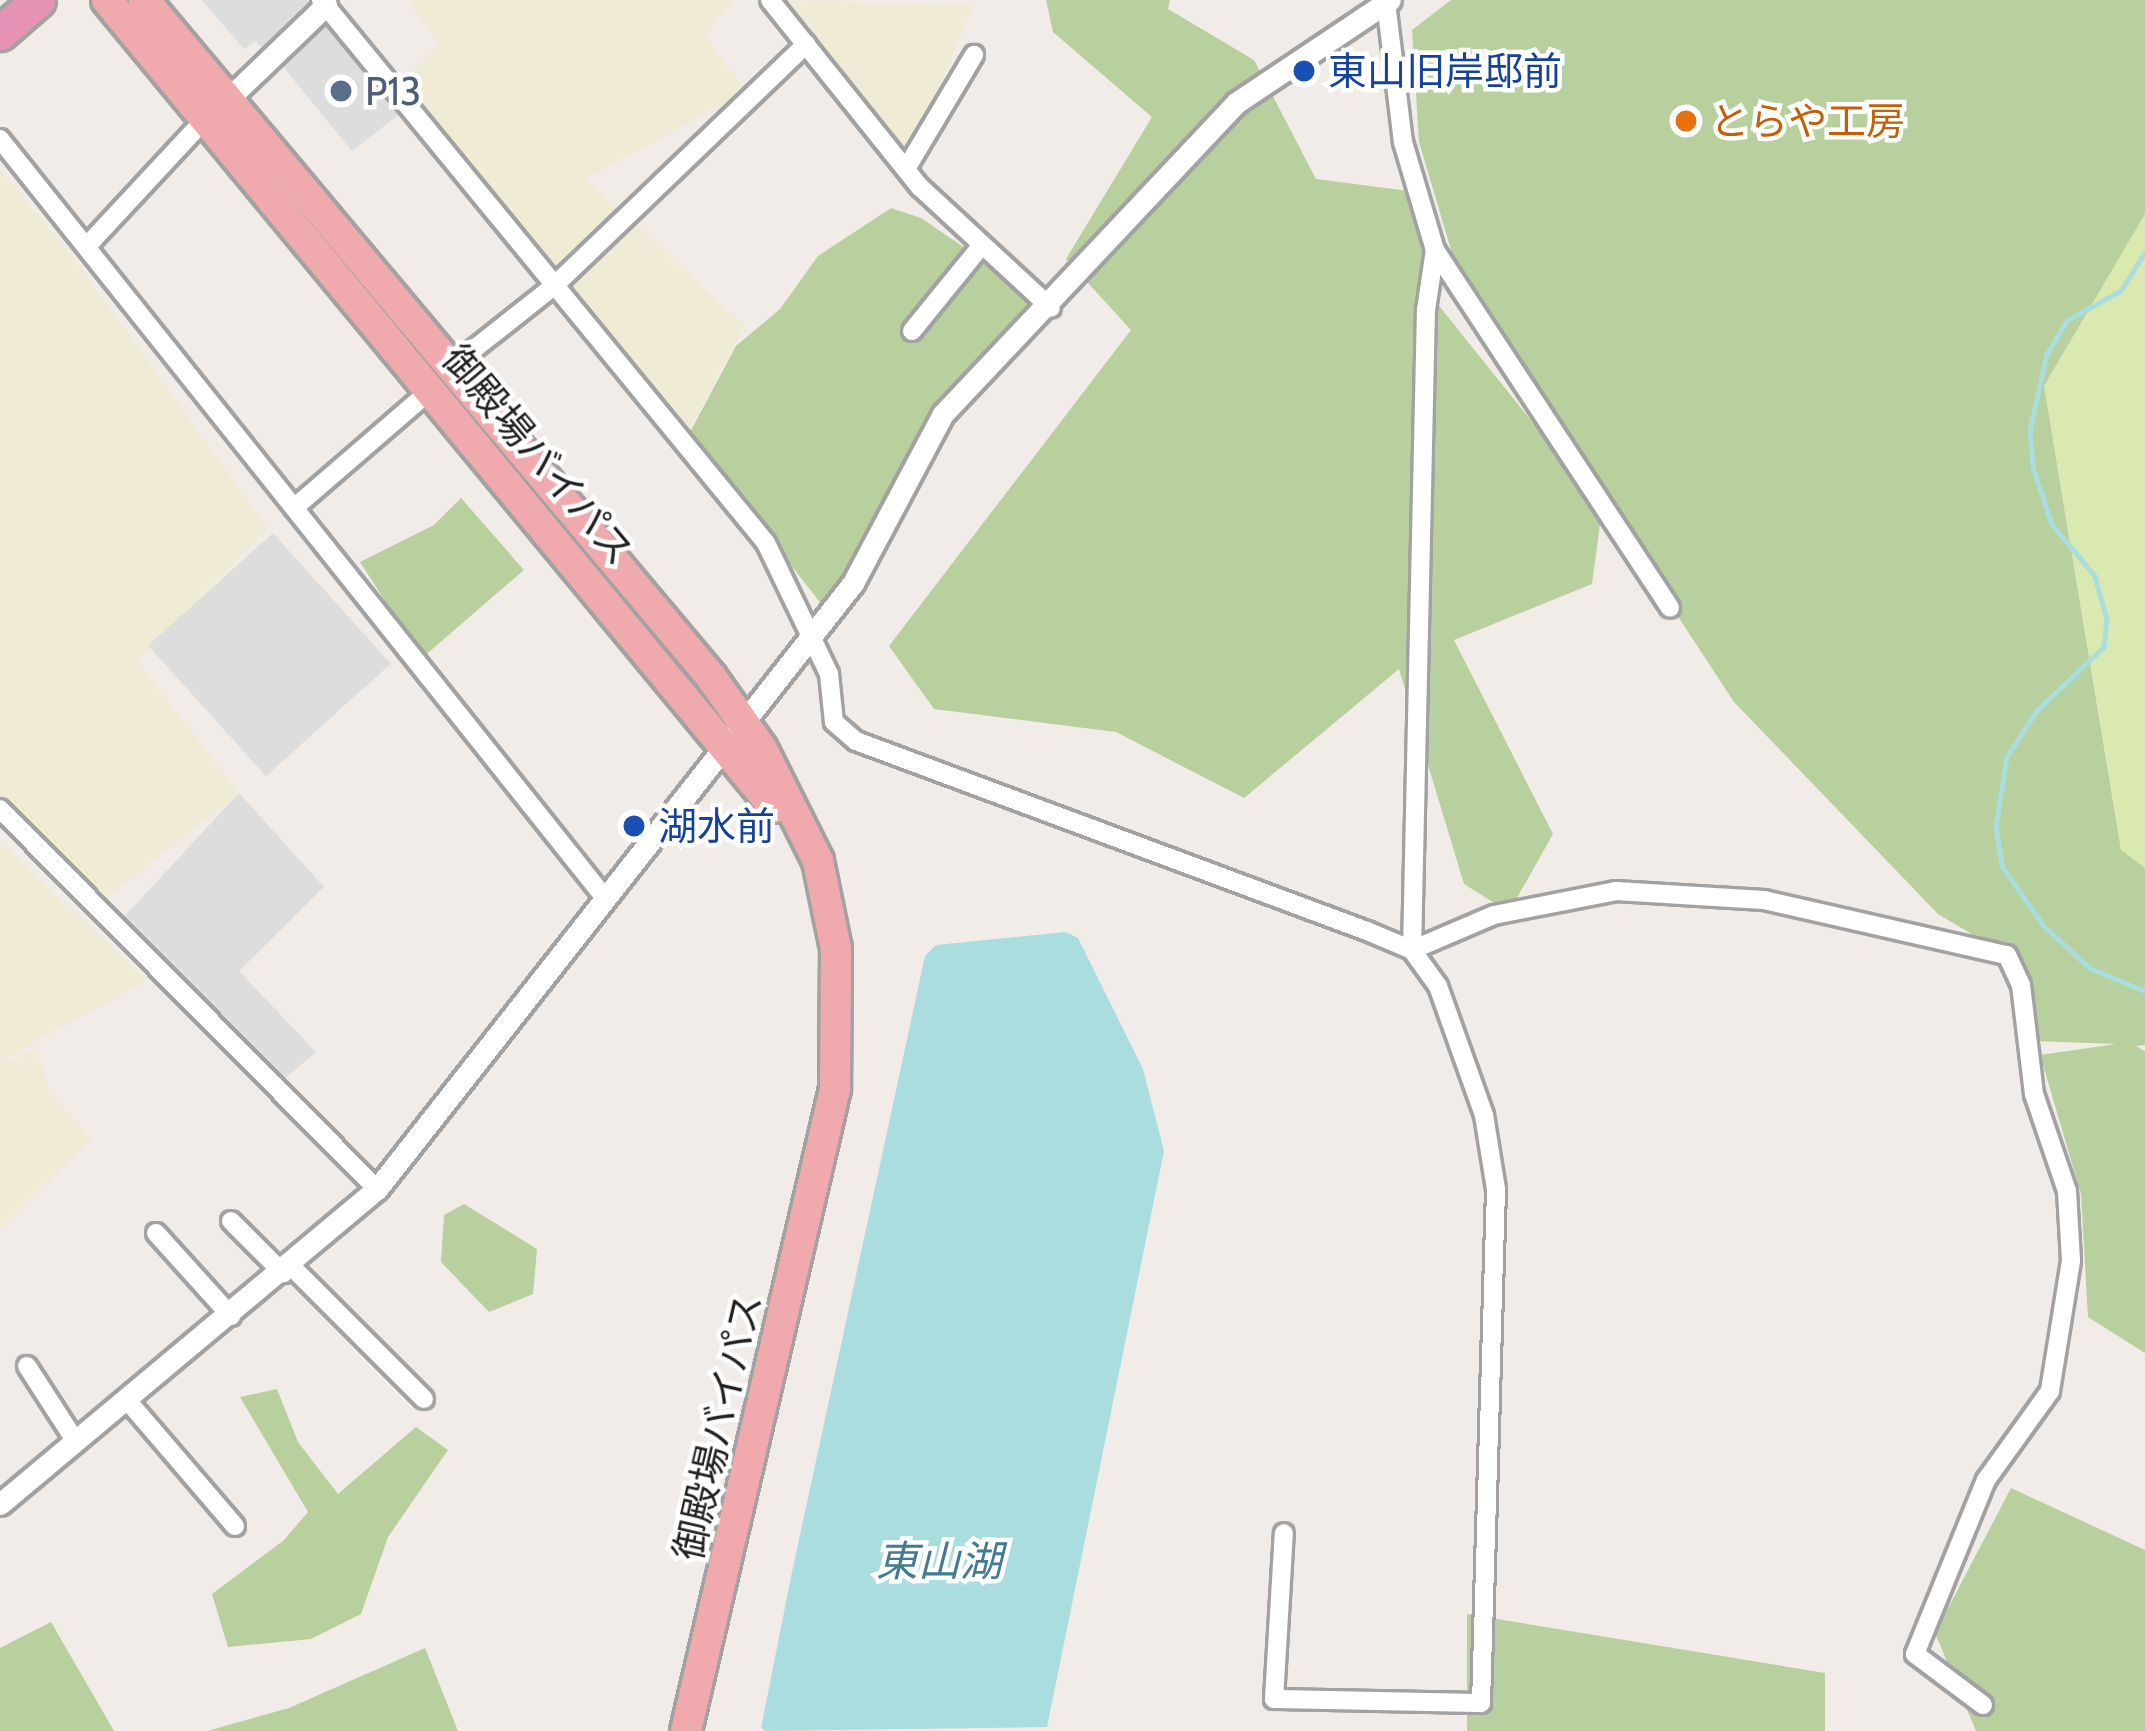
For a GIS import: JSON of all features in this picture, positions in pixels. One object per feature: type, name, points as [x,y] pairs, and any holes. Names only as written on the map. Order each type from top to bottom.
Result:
[{"type":"highway","points":[[0,33],[38,0]]},
{"type":"highway","name":"御殿場バイパス","points":[[107,0],[217,108]]},
{"type":"highway","name":"御殿場バイパス","points":[[143,0],[217,108],[733,728],[812,882],[840,998],[826,1141],[686,1731]]},
{"type":"street","points":[[770,0],[905,170],[1051,308]]},
{"type":"street","points":[[0,1504],[287,1270],[377,1189],[733,728],[853,583],[943,414],[1051,308],[1236,104],[1388,1],[1403,142],[1435,250],[1670,608]]},
{"type":"street","points":[[87,246],[325,2],[766,543],[829,674],[834,722],[856,742],[1412,950],[1438,986],[1477,1095],[1496,1189],[1480,1703],[1274,1699],[1284,1533]]},
{"type":"street","points":[[294,508],[555,285],[806,44]]},
{"type":"street","points":[[905,170],[974,55]]},
{"type":"street","points":[[0,139],[605,898]]},
{"type":"street","points":[[912,331],[982,245]]},
{"type":"street","points":[[1412,950],[1426,310],[1435,250]]},
{"type":"street","points":[[0,809],[377,1189]]},
{"type":"street","points":[[1412,950],[1494,915],[1616,890],[1764,900],[2007,955],[2021,985],[2034,1094],[2067,1191],[2071,1261],[2050,1391],[1986,1480],[1915,1654],[1983,1705]]},
{"type":"street","points":[[231,1222],[424,1399]]},
{"type":"street","points":[[156,1233],[231,1316]]},
{"type":"street","points":[[27,1366],[76,1442]]},
{"type":"street","points":[[127,1400],[235,1526]]},
{"type":"shaded area","name":"P13","points":[[202,0],[308,0],[398,115],[352,151],[284,68],[255,41],[244,49]]},
{"type":"shaded area","points":[[408,0],[734,0],[704,36],[747,91],[586,179],[745,326],[690,429],[403,81],[439,44]]},
{"type":"shaded area","points":[[786,0],[974,6],[910,153]]},
{"type":"shaded area","points":[[0,169],[82,269],[267,528],[138,662],[239,793],[101,903],[0,808]]},
{"type":"shaded area","points":[[273,533],[391,664],[266,776],[148,645]]},
{"type":"shaded area","points":[[239,793],[324,887],[239,971],[316,1052],[283,1080],[123,918]]},
{"type":"shaded area","points":[[0,842],[147,981],[0,1061]]},
{"type":"shaded area","points":[[37,1049],[49,1093],[92,1139],[0,1229],[0,1064]]},
{"type":"green space","points":[[1046,0],[1170,0],[1168,9],[1254,60],[1316,179],[1416,192],[1428,292],[1602,509],[1592,584],[1454,640],[1553,834],[1509,912],[1464,884],[1399,669],[1244,798],[1116,732],[934,709],[889,646],[1131,330],[1066,259],[1152,117],[1053,32]]},
{"type":"green space","points":[[1451,0],[2145,0],[2145,214],[2044,386],[2121,850],[2145,868],[2145,1045],[2136,1046],[2145,1051],[2145,1353],[2088,1317],[2081,1194],[2040,1055],[2116,1044],[2036,1041],[2007,955],[1938,914],[1734,702],[1462,287],[1419,142],[1412,30]]},
{"type":"green space","points":[[891,208],[921,218],[1041,300],[822,605],[689,434],[736,346],[780,309],[818,256]]},
{"type":"green space","points":[[2145,214],[2145,879],[2121,850],[2044,386]]},
{"type":"green space","points":[[461,498],[524,570],[422,658],[360,562],[434,525]]},
{"type":"green space","points":[[464,1204],[537,1249],[533,1294],[489,1312],[441,1262],[444,1215]]},
{"type":"green space","points":[[277,1389],[298,1442],[338,1494],[416,1427],[448,1450],[388,1537],[361,1614],[311,1639],[228,1647],[212,1594],[284,1540],[308,1512],[240,1397]]},
{"type":"green space","points":[[2011,1488],[2145,1550],[2145,1731],[1976,1731],[1935,1633]]},
{"type":"green space","points":[[1467,1614],[1825,1673],[1825,1731],[1467,1731]]},
{"type":"green space","points":[[51,1622],[114,1731],[0,1731],[0,1648]]},
{"type":"green space","points":[[425,1648],[458,1731],[207,1731],[289,1708]]},
{"type":"water","name":"東山湖","points":[[1066,932],[1078,938],[1143,1069],[1164,1151],[1047,1727],[766,1731],[761,1728],[792,1572],[925,956],[936,945]]},
{"type":"waterway","points":[[2145,253],[2121,291],[2067,321],[2047,354],[2030,431],[2033,467],[2052,524],[2095,576],[2107,620],[2104,647],[2037,711],[2007,757],[1996,827],[2002,866],[2044,926],[2090,968],[2145,991]]},
{"type":"place","name":"東山旧岸邸前","points":[[1304,71]]},
{"type":"place","name":"P13","points":[[341,91]]},
{"type":"place","name":"とらや工房","points":[[1686,121]]},
{"type":"place","name":"湖水前","points":[[634,826]]}]
